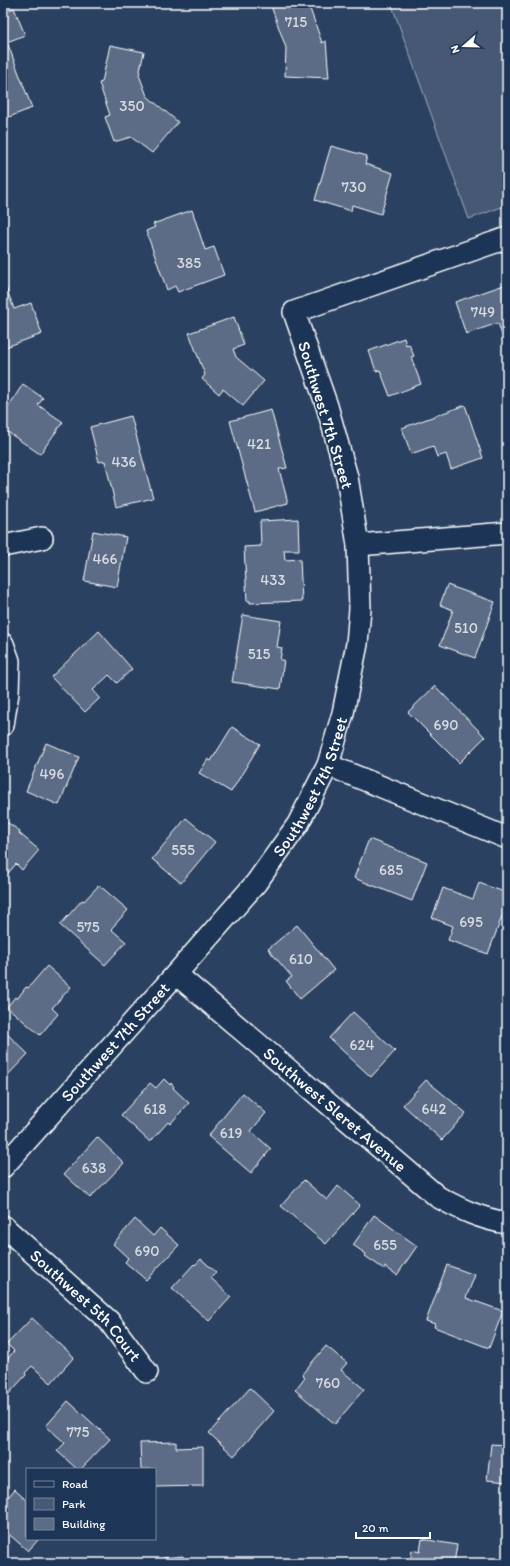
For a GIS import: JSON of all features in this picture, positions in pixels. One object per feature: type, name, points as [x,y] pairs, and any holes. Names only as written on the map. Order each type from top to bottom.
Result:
[{"type":"street","name":"Southwest 7th Street","points":[[3,1167],[256,883],[298,824],[328,766],[343,713],[357,644],[360,609],[358,545],[348,477],[327,406],[294,312],[507,238]]},
{"type":"street","points":[[358,545],[507,533]]},
{"type":"street","points":[[3,546],[42,538]]},
{"type":"street","points":[[3,644],[9,661],[8,694],[3,725]]},
{"type":"street","points":[[328,766],[507,838]]},
{"type":"street","name":"Southwest Sleret Avenue","points":[[176,974],[438,1197],[462,1211],[489,1220],[507,1223]]},
{"type":"street","name":"Southwest 5th Court","points":[[3,1226],[110,1321],[147,1372]]},
{"type":"green space","points":[[391,3],[507,3],[507,205],[469,219]]},
{"type":"building","points":[[270,3],[308,3],[322,43],[326,41],[329,78],[285,76],[286,48]]},
{"type":"building","points":[[14,8],[25,35],[7,42],[32,108],[4,119],[3,12]]},
{"type":"building","points":[[110,45],[144,52],[139,75],[147,96],[178,122],[152,153],[131,137],[114,142],[105,117],[110,115],[99,83],[102,82]]},
{"type":"building","points":[[331,146],[367,156],[365,164],[393,173],[381,214],[352,205],[351,211],[315,200]]},
{"type":"building","points":[[192,210],[205,250],[214,247],[224,275],[178,292],[175,286],[167,290],[146,231],[155,227],[153,224]]},
{"type":"building","points":[[3,279],[14,309],[31,303],[42,334],[3,348]]},
{"type":"building","points":[[507,284],[507,340],[504,341],[498,323],[466,334],[455,302]]},
{"type":"building","points":[[234,317],[244,345],[233,349],[236,357],[264,381],[243,406],[223,389],[219,394],[202,379],[205,375],[189,333]]},
{"type":"building","points":[[404,338],[406,345],[409,344],[414,356],[411,357],[421,384],[390,396],[380,370],[376,371],[369,351]]},
{"type":"building","points":[[23,384],[43,398],[38,405],[63,422],[40,454],[3,429],[3,415]]},
{"type":"building","points":[[465,405],[483,458],[451,469],[446,454],[437,457],[433,446],[411,454],[402,428]]},
{"type":"building","points":[[271,410],[287,468],[279,469],[288,503],[255,512],[230,421]]},
{"type":"building","points":[[131,416],[153,498],[116,507],[105,461],[99,462],[90,427]]},
{"type":"building","points":[[298,519],[299,550],[284,550],[285,560],[300,559],[302,601],[250,603],[250,601],[247,601],[244,547],[261,546],[260,521]]},
{"type":"building","points":[[93,531],[126,537],[117,587],[84,581]]},
{"type":"building","points":[[447,585],[495,602],[475,658],[440,645],[453,610],[440,605]]},
{"type":"building","points":[[243,615],[281,621],[277,647],[282,648],[280,660],[284,660],[280,689],[232,682]]},
{"type":"building","points":[[99,631],[132,669],[117,683],[109,675],[93,690],[100,698],[85,712],[51,677]]},
{"type":"building","points":[[435,686],[485,737],[459,763],[408,712]]},
{"type":"building","points":[[232,727],[260,744],[231,792],[199,773],[208,759],[211,761]]},
{"type":"building","points":[[46,743],[79,757],[59,805],[26,791]]},
{"type":"building","points":[[186,818],[215,842],[181,883],[152,859]]},
{"type":"building","points":[[5,821],[20,831],[19,833],[39,850],[22,870],[16,864],[3,879],[3,823]]},
{"type":"building","points":[[369,839],[427,862],[412,901],[354,878]]},
{"type":"building","points":[[479,883],[507,893],[507,903],[488,954],[448,940],[453,926],[432,918],[443,888],[473,899]]},
{"type":"building","points":[[99,885],[128,910],[111,929],[126,942],[105,965],[60,925],[82,900],[84,901]]},
{"type":"building","points":[[297,925],[334,970],[300,999],[286,981],[292,977],[268,949]]},
{"type":"building","points":[[47,966],[71,987],[52,1008],[58,1014],[40,1035],[7,1007],[15,997],[17,999],[26,987],[28,988]]},
{"type":"building","points":[[353,1012],[395,1051],[371,1077],[329,1038]]},
{"type":"building","points":[[3,1030],[28,1054],[3,1080]]},
{"type":"building","points":[[164,1079],[170,1085],[171,1083],[174,1087],[173,1088],[189,1103],[170,1124],[168,1122],[150,1142],[121,1115],[150,1083],[156,1088]]},
{"type":"building","points":[[426,1080],[466,1113],[442,1140],[403,1105]]},
{"type":"building","points":[[243,1093],[266,1113],[251,1131],[271,1149],[251,1173],[208,1136]]},
{"type":"building","points":[[97,1137],[124,1163],[90,1198],[64,1174]]},
{"type":"building","points":[[304,1180],[327,1200],[338,1186],[360,1205],[326,1244],[281,1206]]},
{"type":"building","points":[[374,1215],[417,1246],[397,1275],[385,1267],[384,1269],[365,1256],[366,1254],[353,1245]]},
{"type":"building","points":[[135,1219],[153,1236],[160,1228],[179,1245],[146,1280],[125,1262],[128,1258],[113,1244]]},
{"type":"building","points":[[201,1259],[216,1272],[211,1278],[231,1297],[209,1321],[172,1288],[194,1264],[195,1265]]},
{"type":"building","points":[[447,1265],[475,1275],[466,1298],[503,1311],[489,1348],[434,1327],[435,1324],[426,1321]]},
{"type":"building","points":[[32,1318],[74,1357],[51,1383],[32,1366],[25,1373],[26,1375],[5,1398],[3,1396],[3,1364],[14,1351],[7,1344]]},
{"type":"building","points":[[326,1346],[347,1363],[341,1370],[364,1389],[335,1424],[295,1390],[305,1377],[302,1374]]},
{"type":"building","points":[[250,1388],[274,1411],[234,1456],[209,1433]]},
{"type":"building","points":[[68,1401],[110,1439],[82,1468],[76,1468],[57,1451],[65,1443],[46,1426]]},
{"type":"building","points":[[176,1442],[176,1448],[203,1447],[203,1486],[156,1487],[156,1468],[141,1468],[140,1443]]},
{"type":"building","points":[[491,1444],[507,1445],[507,1482],[487,1480]]},
{"type":"building","points":[[15,1489],[26,1499],[26,1540],[38,1540],[28,1551],[3,1529],[3,1503]]},
{"type":"building","points":[[422,1539],[457,1545],[454,1563],[410,1563],[412,1550],[420,1552]]},
{"type":"building","points":[[183,1556],[183,1562],[185,1563],[163,1563],[163,1558]]}]
